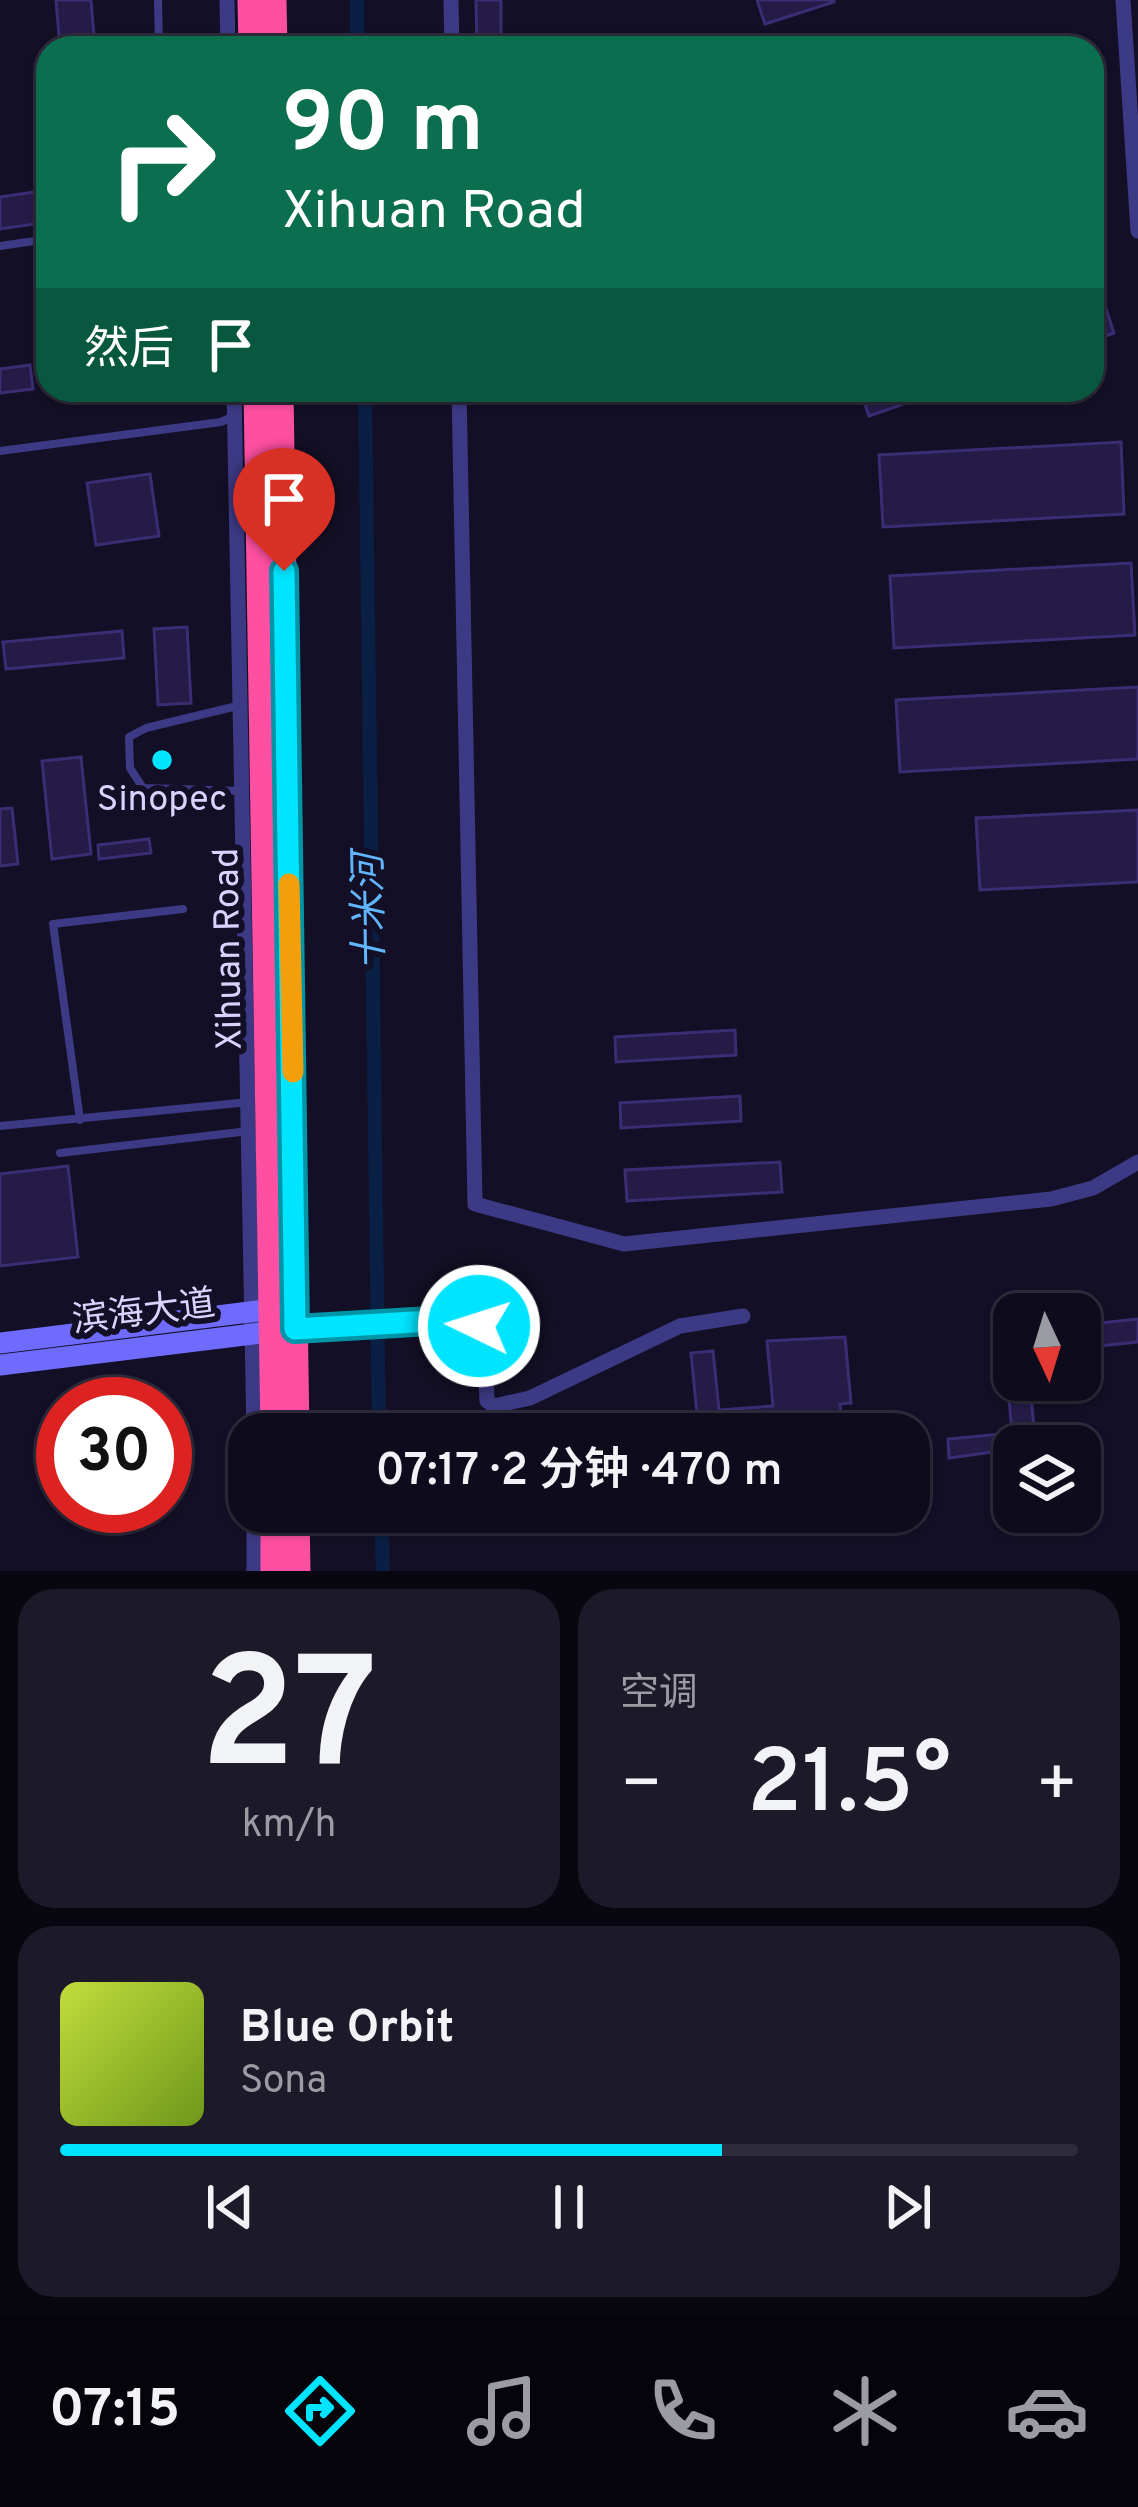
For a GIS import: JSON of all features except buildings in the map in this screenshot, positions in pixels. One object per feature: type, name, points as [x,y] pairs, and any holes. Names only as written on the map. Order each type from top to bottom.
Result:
[{"type":"highway","points":[[251,0],[252,36]]},
{"type":"highway","points":[[273,0],[274,36]]},
{"type":"highway","name":"Xihuan Road","points":[[257,402],[250,703],[271,1117]]},
{"type":"highway","name":"Xihuan Road","points":[[257,402],[273,1413]]},
{"type":"highway","name":"Xihuan Road","points":[[270,1323],[291,1413]]},
{"type":"highway","points":[[274,1533],[274,1571]]},
{"type":"highway","points":[[296,1533],[297,1571]]},
{"type":"main road","points":[[0,1343],[270,1323]]},
{"type":"main road","name":"滨海大道","points":[[0,1365],[270,1323]]},
{"type":"street","points":[[227,0],[228,36]]},
{"type":"street","points":[[451,0],[452,36]]},
{"type":"street","points":[[1123,0],[1138,232]]},
{"type":"street","points":[[459,402],[475,1204],[624,1244],[1051,1199],[1093,1189],[1138,1162]]},
{"type":"street","points":[[257,1413],[270,1323],[336,1328],[465,1319],[479,1326],[487,1401],[494,1406],[530,1398],[680,1326],[743,1316]]},
{"type":"street","points":[[254,1533],[254,1571]]},
{"type":"lane","points":[[158,0],[159,36]]},
{"type":"lane","points":[[0,246],[36,241]]},
{"type":"lane","points":[[0,452],[221,422],[254,402]]},
{"type":"lane","points":[[250,703],[146,728],[129,737],[130,768],[143,788],[252,790]]},
{"type":"lane","points":[[80,1120],[53,924],[183,909]]},
{"type":"lane","points":[[0,1126],[271,1117]]},
{"type":"lane","points":[[60,1153],[271,1117]]},
{"type":"waterway","name":"十米河","points":[[357,0],[357,36]]},
{"type":"waterway","name":"十米河","points":[[365,402],[379,1413]]},
{"type":"waterway","name":"十米河","points":[[382,1533],[383,1571]]},
{"type":"slow traffic","points":[[289,884],[293,1072]]},
{"type":"place","name":"Sinopec","points":[[162,760]]},
{"type":"route","points":[[284,571],[295,1329],[465,1319],[479,1326]]}]
